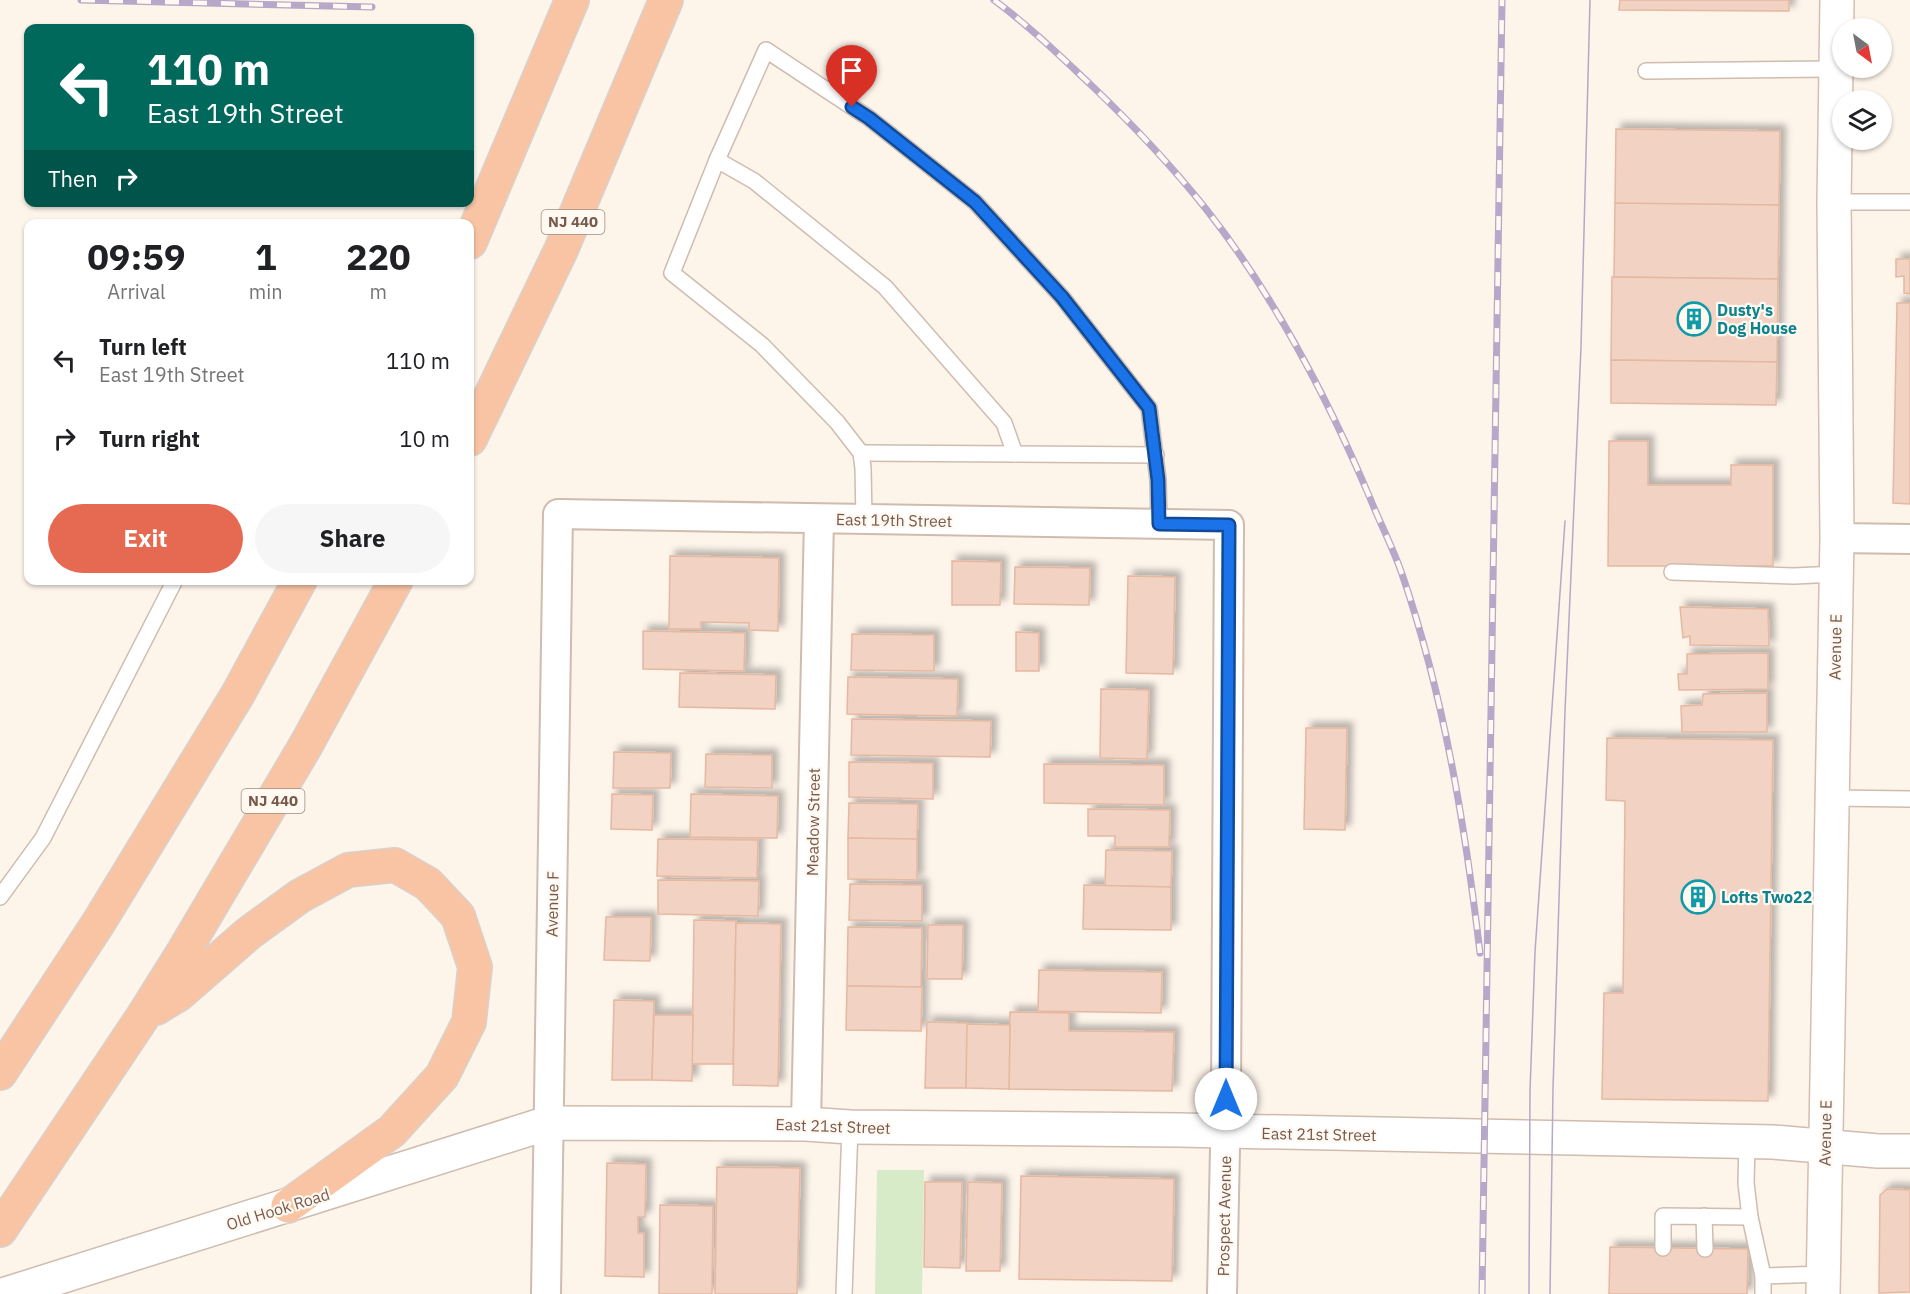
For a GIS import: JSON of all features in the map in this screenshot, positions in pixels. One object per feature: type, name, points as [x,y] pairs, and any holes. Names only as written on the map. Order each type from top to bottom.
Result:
[{"type":"highway","points":[[474,232],[572,0]]},
{"type":"highway","name":"NJ 440","points":[[474,431],[561,250],[666,0]]},
{"type":"highway","points":[[0,1073],[99,922],[215,732],[297,585]]},
{"type":"highway","name":"NJ 440","points":[[0,1230],[142,1018],[306,745],[393,585]]},
{"type":"highway","points":[[142,1018],[179,994],[249,933],[300,896],[348,870],[395,865],[428,884],[458,916],[475,967],[469,1022],[442,1076],[392,1131],[288,1206]]},
{"type":"street","name":"Avenue E","points":[[1837,0],[1837,18]]},
{"type":"street","name":"Avenue E","points":[[1823,1284],[1837,574],[1834,202],[1836,78]]},
{"type":"street","name":"East 19th Street","points":[[558,514],[1229,525]]},
{"type":"street","name":"Avenue F","points":[[546,1294],[558,514]]},
{"type":"street","name":"Meadow Street","points":[[806,1124],[819,519]]},
{"type":"street","name":"Prospect Avenue","points":[[1222,1294],[1229,525]]},
{"type":"street","points":[[1837,538],[1910,539]]},
{"type":"street","name":"East 21st Street","points":[[548,1124],[806,1124],[850,1127],[1747,1142],[1910,1151]]},
{"type":"street","name":"Old Hook Road","points":[[6,1294],[548,1124]]},
{"type":"lane","points":[[864,519],[861,453],[837,422],[762,345],[672,273],[717,160],[766,50],[869,118],[975,202],[1062,297],[1149,408],[1156,455],[1159,524]]},
{"type":"lane","points":[[1646,71],[1832,69]]},
{"type":"lane","points":[[717,160],[754,181],[885,288],[1004,423],[1016,454]]},
{"type":"lane","points":[[1834,202],[1910,202]]},
{"type":"lane","points":[[861,453],[1156,455]]},
{"type":"lane","points":[[1672,572],[1794,576],[1837,574]]},
{"type":"lane","points":[[0,897],[43,838],[172,585]]},
{"type":"lane","points":[[1832,798],[1910,799]]},
{"type":"lane","points":[[844,1294],[850,1127]]},
{"type":"lane","points":[[1747,1142],[1746,1183],[1750,1216],[1763,1276],[1763,1294]]},
{"type":"lane","points":[[1663,1248],[1663,1216],[1750,1216]]},
{"type":"lane","points":[[1704,1216],[1705,1249]]},
{"type":"lane","points":[[1763,1276],[1823,1284]]},
{"type":"green space","points":[[877,1170],[924,1170],[922,1294],[875,1294]]},
{"type":"building","points":[[1620,0],[1789,0],[1789,11],[1619,10]]},
{"type":"building","points":[[1616,129],[1780,131],[1779,205],[1615,204]]},
{"type":"building","points":[[1615,203],[1779,205],[1778,279],[1614,277]]},
{"type":"building","points":[[1896,259],[1910,259],[1910,294],[1904,293],[1904,276],[1896,277]]},
{"type":"building","name":"Dusty's Dog House","points":[[1612,277],[1778,279],[1777,362],[1611,360]]},
{"type":"building","points":[[1897,303],[1910,303],[1910,504],[1893,503]]},
{"type":"building","points":[[1611,360],[1777,362],[1776,405],[1611,403]]},
{"type":"building","points":[[1609,441],[1648,441],[1648,485],[1731,485],[1731,465],[1773,465],[1773,566],[1608,566]]},
{"type":"building","points":[[670,556],[779,558],[778,631],[749,630],[749,623],[701,622],[701,629],[669,629]]},
{"type":"building","points":[[952,561],[1001,562],[1000,605],[952,605]]},
{"type":"building","points":[[1015,567],[1090,568],[1089,605],[1014,604]]},
{"type":"building","points":[[1128,576],[1175,577],[1173,674],[1126,673]]},
{"type":"building","points":[[1680,607],[1768,609],[1769,646],[1690,645],[1690,636],[1683,638]]},
{"type":"building","points":[[643,631],[745,633],[744,671],[643,669]]},
{"type":"building","points":[[1016,632],[1039,633],[1039,671],[1016,671]]},
{"type":"building","points":[[852,634],[934,635],[934,671],[851,670]]},
{"type":"building","points":[[1768,653],[1768,689],[1679,690],[1678,674],[1687,674],[1687,654]]},
{"type":"building","points":[[680,673],[776,675],[775,709],[679,707]]},
{"type":"building","points":[[848,677],[958,679],[957,716],[847,714]]},
{"type":"building","points":[[1101,689],[1149,690],[1147,759],[1100,758]]},
{"type":"building","points":[[1767,693],[1767,732],[1682,732],[1681,706],[1702,705],[1703,694]]},
{"type":"building","points":[[852,719],[991,721],[990,757],[851,755]]},
{"type":"building","points":[[1306,728],[1347,728],[1345,830],[1304,829]]},
{"type":"building","name":"Lofts Two22","points":[[1607,738],[1773,740],[1768,1101],[1602,1099],[1604,993],[1623,993],[1625,801],[1606,800]]},
{"type":"building","points":[[614,752],[671,753],[670,788],[613,788]]},
{"type":"building","points":[[706,754],[772,755],[772,788],[705,787]]},
{"type":"building","points":[[849,762],[933,763],[933,799],[849,797]]},
{"type":"building","points":[[1044,764],[1164,765],[1164,805],[1044,803]]},
{"type":"building","points":[[612,794],[653,795],[652,830],[611,829]]},
{"type":"building","points":[[691,794],[778,796],[777,838],[690,837]]},
{"type":"building","points":[[849,803],[918,804],[917,840],[848,838]]},
{"type":"building","points":[[1088,809],[1170,810],[1169,847],[1115,847],[1115,836],[1088,836]]},
{"type":"building","points":[[848,838],[917,839],[917,880],[848,879]]},
{"type":"building","points":[[658,839],[758,840],[757,878],[657,876]]},
{"type":"building","points":[[1106,850],[1172,851],[1171,887],[1105,886]]},
{"type":"building","points":[[658,880],[759,881],[758,916],[658,914]]},
{"type":"building","points":[[850,884],[922,885],[922,921],[849,920]]},
{"type":"building","points":[[1084,885],[1171,887],[1171,930],[1083,929]]},
{"type":"building","points":[[606,917],[651,917],[650,961],[604,960]]},
{"type":"building","points":[[694,920],[736,921],[733,1064],[692,1064]]},
{"type":"building","points":[[736,923],[781,924],[778,1086],[733,1085]]},
{"type":"building","points":[[928,925],[963,925],[962,979],[927,979]]},
{"type":"building","points":[[848,927],[922,928],[921,987],[847,986]]},
{"type":"building","points":[[1039,970],[1162,972],[1161,1013],[1038,1011]]},
{"type":"building","points":[[847,986],[922,987],[921,1031],[846,1030]]},
{"type":"building","points":[[614,1000],[654,1001],[652,1080],[612,1080]]},
{"type":"building","points":[[1010,1012],[1069,1013],[1069,1031],[1174,1032],[1172,1091],[1009,1089]]},
{"type":"building","points":[[654,1015],[693,1015],[692,1081],[652,1080]]},
{"type":"building","points":[[927,1022],[968,1023],[966,1088],[925,1088]]},
{"type":"building","points":[[967,1024],[1010,1025],[1009,1089],[966,1088]]},
{"type":"building","points":[[607,1163],[646,1164],[645,1217],[638,1217],[638,1233],[644,1233],[644,1277],[605,1276]]},
{"type":"building","points":[[717,1167],[800,1168],[797,1294],[715,1294]]},
{"type":"building","points":[[1021,1176],[1174,1179],[1172,1281],[1019,1279]]},
{"type":"building","points":[[925,1182],[962,1182],[960,1268],[924,1267]]},
{"type":"building","points":[[968,1182],[1002,1183],[1000,1271],[966,1271]]},
{"type":"building","points":[[1887,1189],[1910,1190],[1910,1292],[1879,1293],[1880,1195]]},
{"type":"building","points":[[660,1205],[713,1206],[712,1294],[659,1294]]},
{"type":"building","points":[[1610,1247],[1748,1249],[1747,1294],[1609,1294]]},
{"type":"tram line","points":[[1550,1294],[1553,1089],[1565,711],[1581,347],[1590,0]]},
{"type":"tram line","points":[[1529,1294],[1530,1091],[1535,952],[1565,521]]},
{"type":"railway","points":[[81,0],[372,7]]},
{"type":"railway","points":[[994,0],[1043,40],[1105,99],[1193,193],[1254,276],[1317,385],[1354,461],[1395,555],[1417,620],[1451,761],[1480,953]]},
{"type":"railway","points":[[1482,1294],[1502,0]]},
{"type":"place","name":"Dusty's Dog House","points":[[1694,319]]},
{"type":"place","name":"Lofts Two22","points":[[1698,897]]},
{"type":"route","points":[[852,107],[975,202],[1062,297],[1149,408],[1156,455],[1159,524],[1229,525],[1226,1099]]}]
